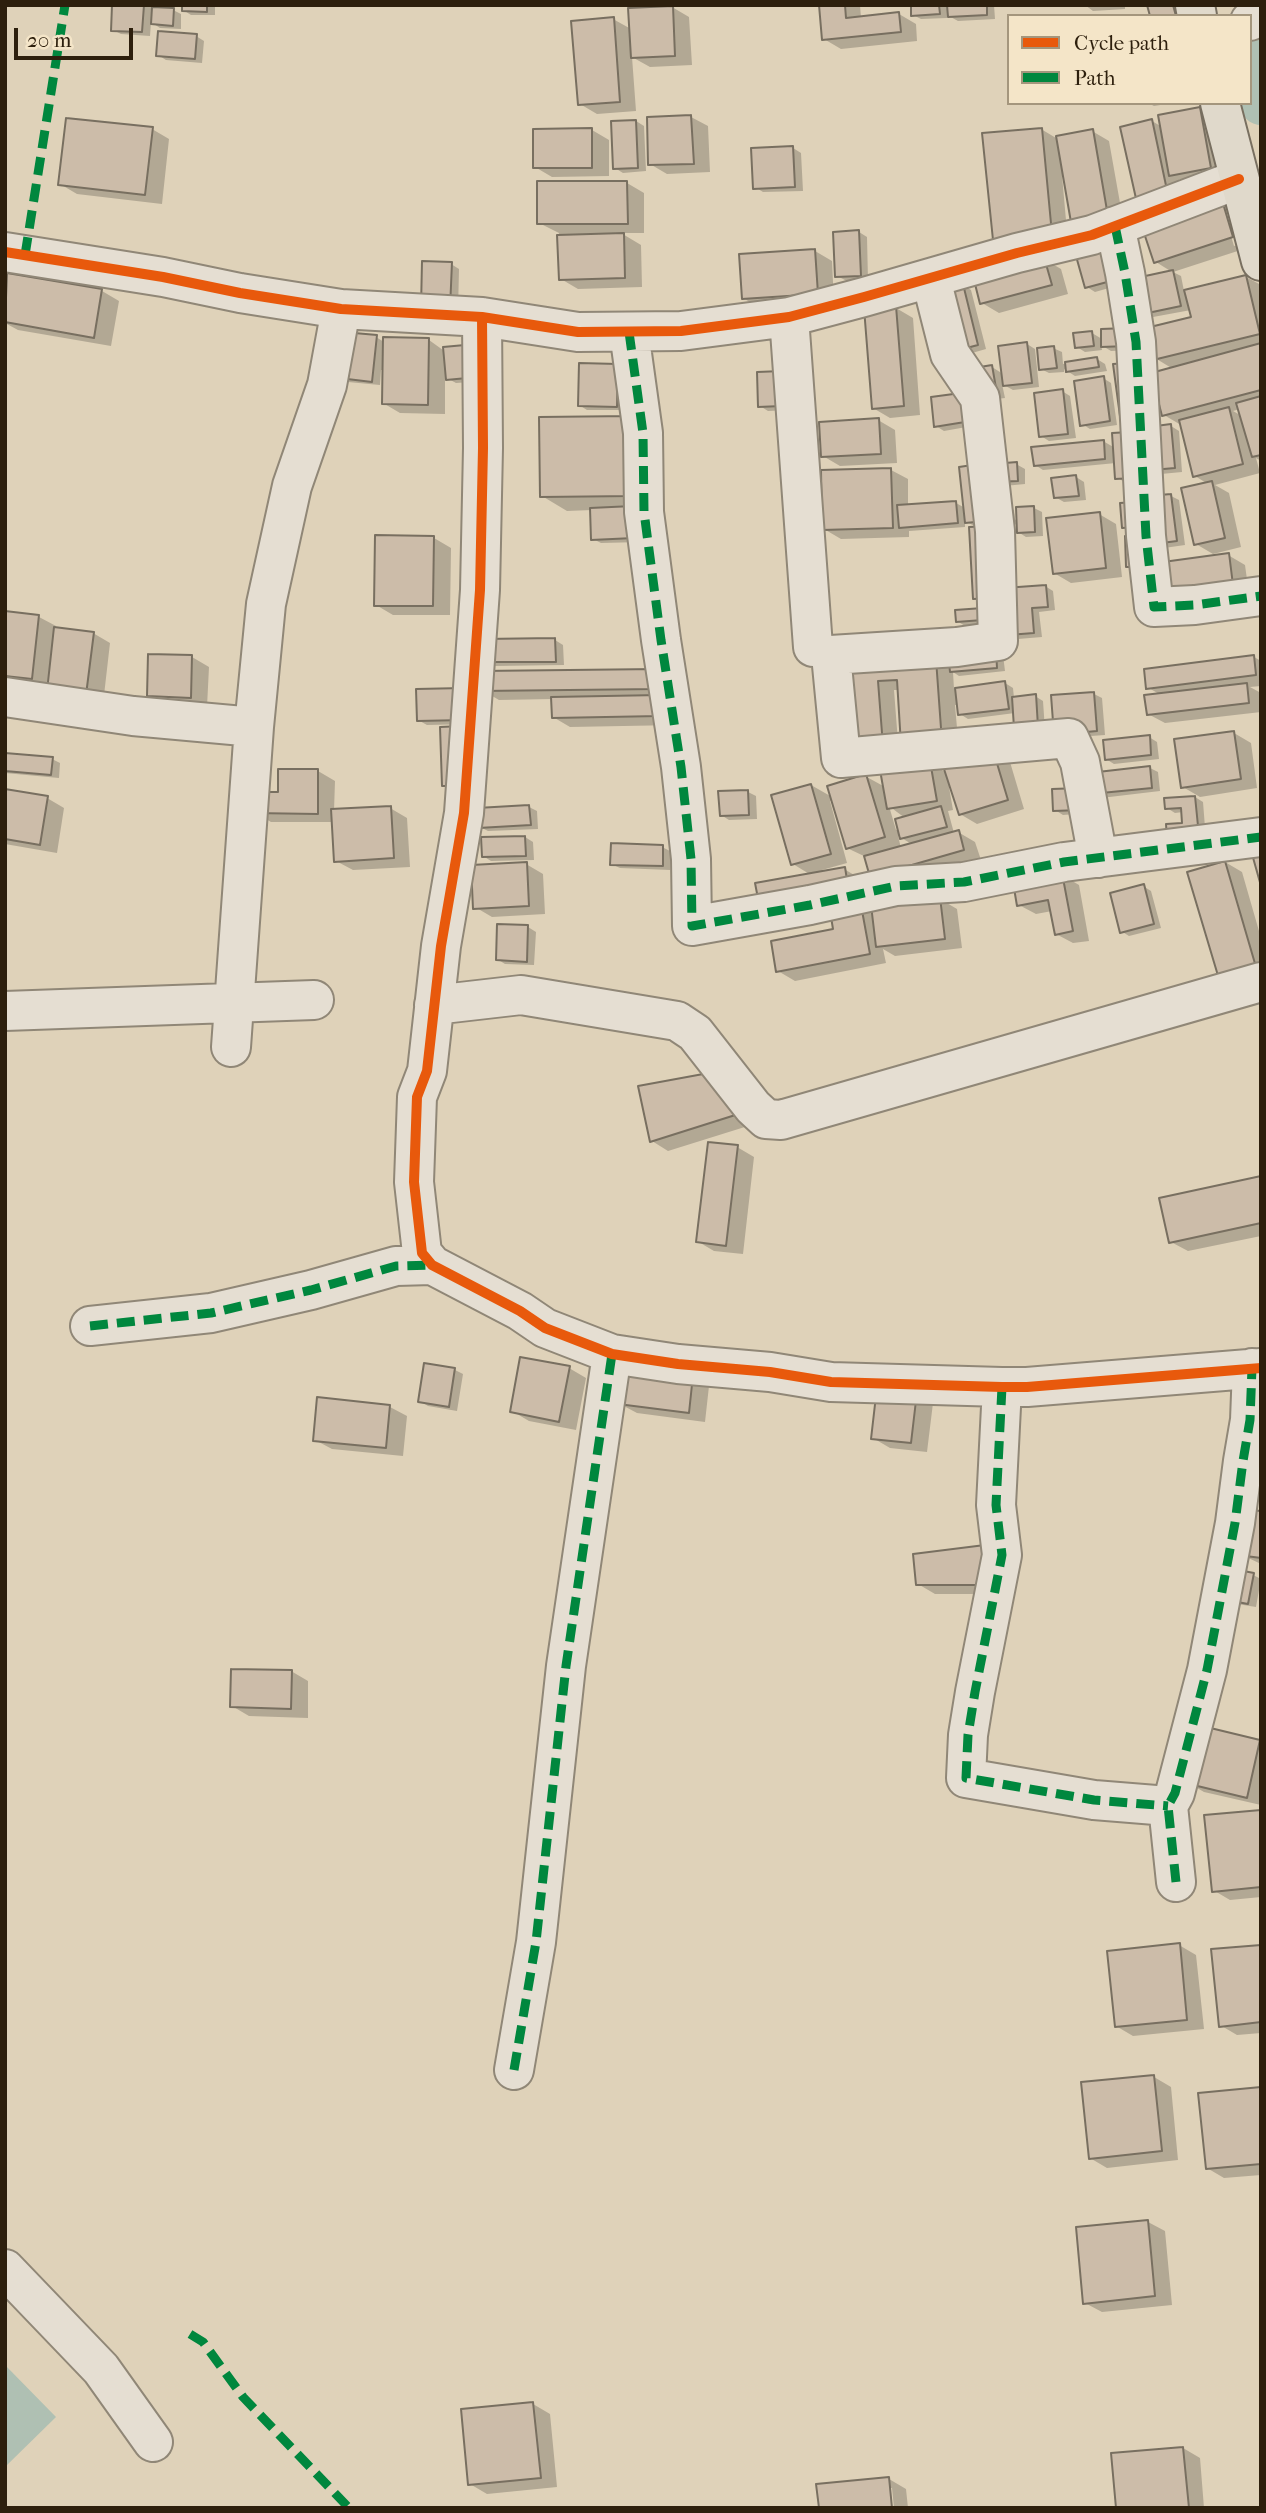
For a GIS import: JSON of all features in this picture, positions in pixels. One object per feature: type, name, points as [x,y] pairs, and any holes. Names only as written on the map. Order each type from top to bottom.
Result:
[{"type":"main road","points":[[1220,105],[1261,261]]},
{"type":"street","points":[[5,252],[341,309],[482,317],[578,332],[681,331],[789,317],[931,279],[1017,253],[1092,235],[1239,180]]},
{"type":"street","points":[[1115,226],[1136,342],[1146,536],[1154,607],[1195,605],[1261,596]]},
{"type":"street","points":[[931,279],[950,354],[980,398],[995,531],[998,641],[957,647],[831,655],[841,758],[1069,738],[1080,762],[1098,858]]},
{"type":"street","points":[[231,1047],[254,727],[266,604],[292,486],[327,385],[341,309]]},
{"type":"street","points":[[482,317],[480,590],[464,813],[441,946],[427,1071],[417,1097],[414,1182],[422,1253],[432,1265],[520,1311],[545,1328],[612,1354],[724,1369],[770,1371],[831,1382],[1002,1387],[1256,1368],[1235,1523],[1207,1670],[1175,1793],[1168,1806],[1176,1882]]},
{"type":"street","points":[[789,317],[813,648]]},
{"type":"street","points":[[629,332],[643,433],[644,512],[684,793],[691,859],[692,926],[896,886],[964,882],[1098,858],[1261,837]]},
{"type":"street","points":[[5,697],[133,716],[254,727]]},
{"type":"street","points":[[434,1005],[521,995],[677,1021],[695,1033],[753,1107],[766,1119],[781,1120],[1261,982]]},
{"type":"street","points":[[5,1011],[314,1000]]},
{"type":"street","points":[[90,1326],[211,1313],[311,1290],[396,1266],[432,1265]]},
{"type":"street","points":[[514,2070],[536,1942],[566,1666],[612,1354]]},
{"type":"street","points":[[1002,1387],[996,1505],[1002,1555],[968,1735],[966,1778],[1094,1800],[1168,1806]]},
{"type":"street","points":[[5,2269],[101,2369],[153,2442]]},
{"type":"shaded area","points":[[5,2365],[56,2417],[5,2467]]},
{"type":"building","points":[[112,5],[144,5],[142,32],[111,31]]},
{"type":"building","points":[[182,5],[207,5],[207,12],[182,11]]},
{"type":"building","points":[[819,5],[845,5],[846,18],[899,12],[901,32],[822,40]]},
{"type":"building","points":[[911,5],[939,5],[940,14],[911,16]]},
{"type":"building","points":[[947,5],[987,5],[987,15],[948,17]]},
{"type":"building","points":[[1147,5],[1173,5],[1175,14],[1149,14]]},
{"type":"building","points":[[673,6],[675,56],[631,58],[628,8]]},
{"type":"building","points":[[152,7],[174,8],[173,26],[151,24]]},
{"type":"building","points":[[614,17],[620,102],[578,105],[571,21]]},
{"type":"building","points":[[158,31],[197,34],[195,59],[156,56]]},
{"type":"building","points":[[1200,107],[1211,168],[1169,176],[1158,115]]},
{"type":"building","points":[[691,115],[694,164],[648,165],[647,117]]},
{"type":"building","points":[[66,118],[153,127],[145,195],[58,185]]},
{"type":"building","points":[[1152,119],[1168,195],[1137,203],[1120,127]]},
{"type":"building","points":[[636,120],[638,168],[613,169],[611,121]]},
{"type":"building","points":[[592,128],[592,168],[533,168],[533,129]]},
{"type":"building","points":[[1042,128],[1052,234],[993,240],[982,133]]},
{"type":"building","points":[[1093,129],[1109,222],[1072,228],[1056,136]]},
{"type":"building","points":[[793,146],[795,187],[753,189],[751,148]]},
{"type":"building","points":[[537,181],[627,181],[628,224],[537,224]]},
{"type":"building","points":[[1222,200],[1233,237],[1154,263],[1142,227]]},
{"type":"building","points":[[859,230],[861,276],[835,277],[833,232]]},
{"type":"building","points":[[624,233],[625,278],[559,280],[557,235]]},
{"type":"building","points":[[1113,246],[1122,278],[1085,288],[1076,256]]},
{"type":"building","points":[[815,249],[818,294],[742,299],[739,254]]},
{"type":"building","points":[[1044,257],[1052,285],[980,304],[973,276]]},
{"type":"building","points":[[422,261],[452,262],[450,309],[421,308]]},
{"type":"building","points":[[1173,270],[1181,306],[1143,314],[1136,278]]},
{"type":"building","points":[[7,273],[102,289],[94,338],[5,322]]},
{"type":"building","points":[[1246,275],[1260,334],[1153,360],[1146,328],[1191,317],[1184,290]]},
{"type":"building","points":[[963,284],[978,345],[955,351],[940,289]]},
{"type":"building","points":[[896,306],[904,406],[872,409],[864,308]]},
{"type":"building","points":[[1127,328],[1128,346],[1101,347],[1101,329]]},
{"type":"building","points":[[1092,331],[1094,346],[1075,348],[1073,333]]},
{"type":"building","points":[[343,332],[377,335],[372,382],[339,378]]},
{"type":"building","points":[[383,337],[429,338],[428,405],[382,404]]},
{"type":"building","points":[[1027,342],[1032,383],[1003,386],[998,346]]},
{"type":"building","points":[[1261,343],[1261,390],[1162,416],[1151,373]]},
{"type":"building","points":[[476,344],[478,377],[446,380],[443,347]]},
{"type":"building","points":[[1054,346],[1057,368],[1039,370],[1037,348]]},
{"type":"building","points":[[1097,357],[1099,367],[1066,372],[1065,362]]},
{"type":"building","points":[[579,363],[618,364],[617,407],[578,406]]},
{"type":"building","points":[[1127,363],[1133,414],[1120,416],[1113,364]]},
{"type":"building","points":[[992,365],[997,394],[974,368]]},
{"type":"building","points":[[782,371],[782,406],[758,407],[757,372]]},
{"type":"building","points":[[1104,376],[1110,421],[1080,426],[1074,381]]},
{"type":"building","points":[[1063,389],[1068,434],[1039,437],[1034,393]]},
{"type":"building","points":[[961,393],[965,422],[934,427],[931,397]]},
{"type":"building","points":[[1261,396],[1261,455],[1252,457],[1236,403]]},
{"type":"building","points":[[1229,407],[1243,464],[1193,477],[1179,420]]},
{"type":"building","points":[[631,416],[633,496],[540,497],[539,417]]},
{"type":"building","points":[[879,418],[881,454],[821,457],[819,422]]},
{"type":"building","points":[[1171,424],[1175,468],[1152,470],[1148,427]]},
{"type":"building","points":[[1130,432],[1134,478],[1115,479],[1112,433]]},
{"type":"building","points":[[1104,440],[1105,459],[1034,466],[1031,447]]},
{"type":"building","points":[[1017,462],[1018,481],[995,482],[993,464]]},
{"type":"building","points":[[979,464],[986,521],[965,523],[959,467]]},
{"type":"building","points":[[891,468],[893,528],[822,530],[821,470]]},
{"type":"building","points":[[1076,475],[1079,496],[1054,498],[1051,478]]},
{"type":"building","points":[[1212,481],[1225,538],[1194,545],[1181,488]]},
{"type":"building","points":[[1171,494],[1177,541],[1154,544],[1148,496]]},
{"type":"building","points":[[956,501],[958,523],[899,528],[897,505]]},
{"type":"building","points":[[1135,502],[1137,527],[1122,528],[1120,503]]},
{"type":"building","points":[[633,506],[634,538],[591,540],[590,508]]},
{"type":"building","points":[[1034,506],[1035,532],[1017,533],[1016,507]]},
{"type":"building","points":[[1100,512],[1106,568],[1053,574],[1046,518]]},
{"type":"building","points":[[990,526],[994,598],[973,599],[969,527]]},
{"type":"building","points":[[375,535],[434,536],[433,606],[374,606]]},
{"type":"building","points":[[1125,536],[1135,536],[1136,567],[1126,567]]},
{"type":"building","points":[[1229,553],[1233,585],[1167,594],[1163,562]]},
{"type":"building","points":[[1046,585],[1048,607],[1032,608],[1034,633],[1008,635],[1004,588]]},
{"type":"building","points":[[983,608],[983,620],[956,622],[955,610]]},
{"type":"building","points":[[5,611],[39,615],[32,679],[5,676]]},
{"type":"building","points":[[54,627],[94,632],[86,695],[47,691]]},
{"type":"building","points":[[555,638],[556,662],[484,662],[483,639]]},
{"type":"building","points":[[996,649],[997,668],[950,672],[948,653]]},
{"type":"building","points":[[148,654],[192,655],[191,698],[147,696]]},
{"type":"building","points":[[1254,655],[1256,675],[1146,689],[1144,669]]},
{"type":"building","points":[[936,659],[942,742],[901,745],[897,680],[878,681],[883,746],[845,748],[840,666]]},
{"type":"building","points":[[658,669],[658,689],[480,691],[480,671]]},
{"type":"building","points":[[1005,681],[1009,709],[958,715],[955,688]]},
{"type":"building","points":[[1247,683],[1249,703],[1147,715],[1144,695]]},
{"type":"building","points":[[464,688],[465,720],[417,721],[416,689]]},
{"type":"building","points":[[1094,692],[1097,731],[1054,735],[1051,695]]},
{"type":"building","points":[[1036,694],[1038,727],[1014,728],[1012,697]]},
{"type":"building","points":[[660,695],[660,716],[552,718],[551,697]]},
{"type":"building","points":[[462,726],[464,786],[442,786],[440,727]]},
{"type":"building","points":[[1234,731],[1241,779],[1181,788],[1174,739]]},
{"type":"building","points":[[1150,735],[1151,755],[1105,760],[1103,740]]},
{"type":"building","points":[[993,750],[1008,800],[959,815],[943,766]]},
{"type":"building","points":[[5,753],[53,757],[51,775],[5,771]]},
{"type":"building","points":[[930,761],[937,801],[887,809],[880,770]]},
{"type":"building","points":[[1150,766],[1152,788],[1091,794],[1089,773]]},
{"type":"building","points":[[278,769],[318,769],[318,814],[252,813],[252,792],[278,792]]},
{"type":"building","points":[[866,774],[885,837],[846,849],[827,786]]},
{"type":"building","points":[[811,784],[831,854],[791,865],[771,795]]},
{"type":"building","points":[[1080,788],[1081,810],[1053,811],[1052,789]]},
{"type":"building","points":[[5,789],[48,796],[40,845],[5,839]]},
{"type":"building","points":[[748,790],[749,815],[720,816],[718,791]]},
{"type":"building","points":[[1195,796],[1199,836],[1167,839],[1166,824],[1182,823],[1181,808],[1165,809],[1164,798]]},
{"type":"building","points":[[529,805],[531,825],[478,828],[477,808]]},
{"type":"building","points":[[391,806],[394,858],[334,862],[331,809]]},
{"type":"building","points":[[941,806],[947,827],[900,839],[895,819]]},
{"type":"building","points":[[959,830],[964,850],[870,877],[864,856]]},
{"type":"building","points":[[525,836],[526,856],[482,857],[481,837]]},
{"type":"building","points":[[611,843],[663,845],[663,866],[610,865]]},
{"type":"building","points":[[1261,852],[1261,886],[1252,854]]},
{"type":"building","points":[[1225,861],[1256,967],[1219,979],[1187,872]]},
{"type":"building","points":[[527,862],[529,906],[473,909],[471,865]]},
{"type":"building","points":[[845,867],[849,893],[760,909],[755,883]]},
{"type":"building","points":[[1062,873],[1073,931],[1055,935],[1048,900],[1017,906],[1013,882]]},
{"type":"building","points":[[1144,884],[1154,924],[1120,933],[1110,893]]},
{"type":"building","points":[[940,897],[945,939],[876,947],[871,905]]},
{"type":"building","points":[[861,905],[870,954],[776,972],[771,941],[833,929],[830,911]]},
{"type":"building","points":[[497,924],[528,925],[527,962],[496,960]]},
{"type":"building","points":[[725,1070],[748,1111],[650,1142],[638,1086]]},
{"type":"building","points":[[708,1142],[738,1145],[726,1246],[696,1242]]},
{"type":"building","points":[[1261,1176],[1261,1223],[1169,1243],[1159,1198]]},
{"type":"building","points":[[520,1357],[570,1366],[559,1422],[510,1412]]},
{"type":"building","points":[[424,1363],[455,1368],[449,1407],[418,1402]]},
{"type":"building","points":[[623,1366],[693,1375],[689,1413],[618,1404]]},
{"type":"building","points":[[877,1387],[917,1392],[911,1443],[871,1439]]},
{"type":"building","points":[[317,1397],[390,1405],[386,1448],[313,1441]]},
{"type":"building","points":[[1250,1510],[1261,1511],[1261,1558],[1238,1555]]},
{"type":"building","points":[[993,1544],[988,1585],[916,1585],[913,1554]]},
{"type":"building","points":[[1233,1569],[1254,1573],[1248,1604],[1227,1600]]},
{"type":"building","points":[[231,1669],[292,1670],[291,1709],[230,1707]]},
{"type":"building","points":[[1198,1725],[1260,1740],[1247,1798],[1185,1783]]},
{"type":"building","points":[[1261,1810],[1261,1887],[1212,1892],[1204,1815]]},
{"type":"building","points":[[1180,1943],[1187,2020],[1115,2027],[1107,1951]]},
{"type":"building","points":[[1261,1945],[1261,2022],[1219,2027],[1211,1949]]},
{"type":"building","points":[[1154,2075],[1162,2151],[1089,2159],[1081,2082]]},
{"type":"building","points":[[1261,2087],[1261,2164],[1206,2169],[1198,2093]]},
{"type":"building","points":[[1148,2220],[1155,2296],[1083,2304],[1076,2227]]},
{"type":"building","points":[[533,2402],[541,2478],[468,2485],[461,2409]]},
{"type":"building","points":[[1183,2447],[1189,2508],[1116,2508],[1111,2453]]},
{"type":"building","points":[[889,2477],[892,2508],[819,2508],[816,2484]]},
{"type":"waterway","points":[[1252,63],[1261,104]]},
{"type":"marked path","points":[[25,255],[65,5]]},
{"type":"marked path","points":[[1115,226],[1136,342],[1146,536],[1154,607],[1195,605],[1261,596]]},
{"type":"marked path","points":[[629,332],[643,433],[644,512],[681,767],[691,859],[692,926],[896,886],[964,882],[1064,862],[1261,837]]},
{"type":"marked path","points":[[90,1326],[211,1313],[311,1290],[396,1266],[432,1265]]},
{"type":"marked path","points":[[514,2070],[536,1942],[566,1666],[612,1354]]},
{"type":"marked path","points":[[1176,1882],[1168,1806],[1175,1793],[1207,1670],[1235,1523],[1250,1420],[1252,1368]]},
{"type":"marked path","points":[[1002,1387],[996,1505],[1002,1555],[968,1735],[966,1778],[1094,1800],[1168,1806]]},
{"type":"marked path","points":[[190,2334],[203,2342],[243,2397],[349,2508]]},
{"type":"cycle path","points":[[5,252],[341,309],[482,317],[578,332],[681,331],[789,317],[1017,253],[1092,235],[1239,179]]},
{"type":"cycle path","points":[[482,317],[480,590],[464,813],[441,946],[427,1071],[417,1097],[414,1182],[422,1253],[432,1265],[520,1311],[545,1328],[612,1354],[678,1364],[770,1372],[831,1382],[1002,1387],[1261,1368]]}]
